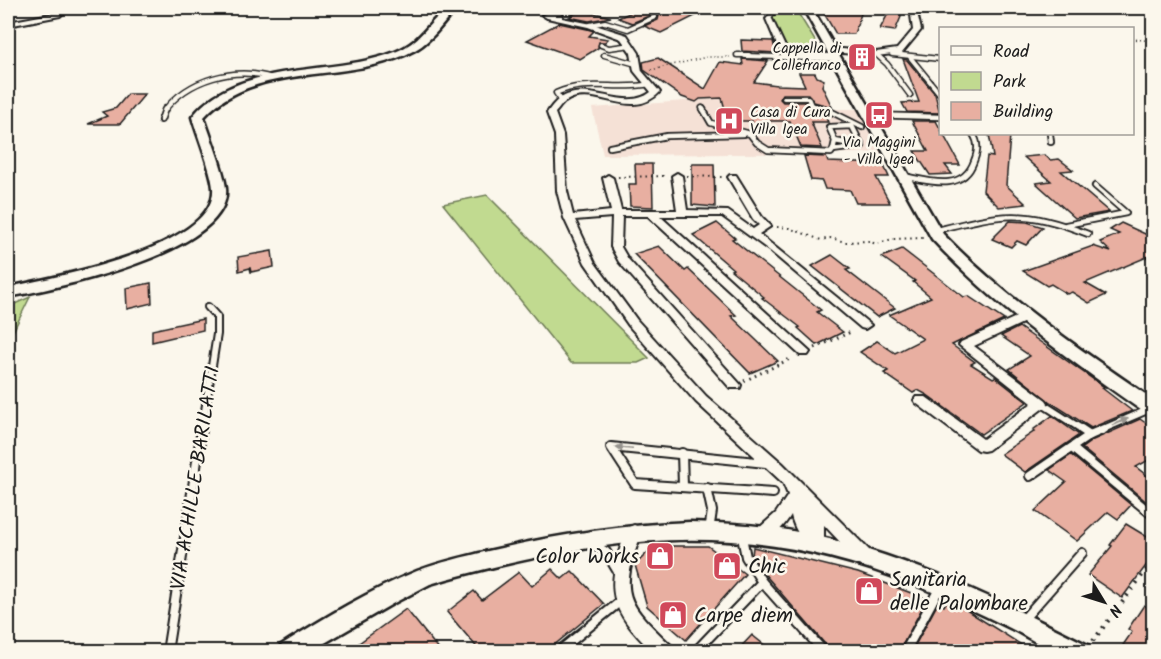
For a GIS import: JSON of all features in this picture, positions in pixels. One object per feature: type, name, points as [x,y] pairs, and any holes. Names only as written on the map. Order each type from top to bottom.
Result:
[{"type":"main road","points":[[8,292],[128,262],[177,241],[208,220],[221,199],[198,117],[208,103],[223,93],[275,79],[365,64],[394,56],[424,39],[442,16],[452,8]]},
{"type":"main road","points":[[807,8],[869,123],[903,176],[935,234],[966,267],[1025,317],[1152,409]]},
{"type":"street","points":[[8,24],[58,15],[65,8]]},
{"type":"street","points":[[770,18],[785,55],[892,54],[906,46],[917,30],[912,8]]},
{"type":"street","points":[[551,17],[560,17],[616,33],[632,45],[637,68],[656,92],[649,100],[629,101],[582,94],[561,100],[551,113],[559,135],[562,190],[569,218],[590,263],[633,323],[701,399],[781,471],[799,494],[867,560]]},
{"type":"street","points":[[677,176],[682,212]]},
{"type":"street","points":[[733,177],[762,222]]},
{"type":"street","points":[[608,178],[617,213],[616,247],[623,260],[735,385]]},
{"type":"street","points":[[569,218],[617,213],[724,213],[742,224],[865,325]]},
{"type":"street","points":[[652,214],[804,352]]},
{"type":"street","points":[[742,224],[762,222]]},
{"type":"street","points":[[753,233],[762,222]]},
{"type":"street","points":[[921,400],[982,446],[1041,403],[965,345],[1025,317]]},
{"type":"street","points":[[763,534],[781,518],[799,494]]},
{"type":"street","points":[[799,494],[800,522],[816,544]]},
{"type":"street","points":[[634,532],[626,552],[622,578],[622,600],[636,622],[666,651]]},
{"type":"street","points":[[289,651],[427,576],[527,548],[588,536],[634,532],[763,534],[816,544],[940,587],[1086,647]]},
{"type":"lane","points":[[770,18],[775,8]]},
{"type":"lane","points":[[590,25],[605,22],[628,29],[655,16]]},
{"type":"lane","points":[[601,45],[609,48],[632,45]]},
{"type":"lane","points":[[876,54],[887,64],[910,95]]},
{"type":"lane","points":[[892,54],[939,59]]},
{"type":"lane","points":[[604,55],[617,56],[637,68]]},
{"type":"lane","points":[[737,55],[785,55]]},
{"type":"lane","points":[[746,56],[834,55]]},
{"type":"lane","points":[[910,57],[939,93]]},
{"type":"lane","points":[[161,120],[166,105],[192,87],[209,80],[236,73],[254,72],[275,79]]},
{"type":"lane","points":[[561,100],[556,93],[562,89],[597,86],[635,89],[650,84]]},
{"type":"lane","points":[[784,98],[808,98],[811,105],[869,123]]},
{"type":"lane","points":[[702,108],[711,123],[750,134],[757,143],[768,150],[831,153],[833,150],[862,146]]},
{"type":"lane","points":[[833,150],[835,141],[829,127],[939,117]]},
{"type":"lane","points":[[852,126],[862,146]]},
{"type":"lane","points":[[610,147],[666,136],[750,134]]},
{"type":"lane","points":[[903,176],[952,183],[967,178],[973,168],[978,149],[978,139],[974,135]]},
{"type":"lane","points":[[1050,135],[1051,142]]},
{"type":"lane","points":[[835,141],[862,146]]},
{"type":"lane","points":[[1065,225],[1126,213],[1095,186]]},
{"type":"lane","points":[[935,234],[998,215],[1019,215],[1065,225],[1088,234]]},
{"type":"lane","name":"VIA ACHILLE BARILATTI","points":[[167,651],[217,334],[218,317],[208,307]]},
{"type":"lane","points":[[1041,403],[1090,435]]},
{"type":"lane","points":[[1029,476],[1090,435],[1152,409]]},
{"type":"lane","points":[[773,493],[635,484],[611,447],[765,462],[781,471]]},
{"type":"lane","points":[[1072,448],[1154,516]]},
{"type":"lane","points":[[682,453],[683,486]]},
{"type":"lane","points":[[707,488],[712,511],[709,532]]},
{"type":"lane","points":[[742,533],[746,557],[762,582],[824,651]]},
{"type":"lane","points":[[590,542],[606,552],[622,578]]},
{"type":"lane","points":[[1022,622],[1082,553]]},
{"type":"lane","points":[[695,651],[762,582]]},
{"type":"lane","points":[[905,651],[940,587]]},
{"type":"lane","points":[[558,651],[622,600]]},
{"type":"path","points":[[1134,39],[1154,41]]},
{"type":"path","points":[[637,68],[657,70],[707,57],[746,56]]},
{"type":"path","points":[[762,222],[789,228],[821,240],[831,238],[845,242],[867,241],[876,244],[892,239],[935,234]]},
{"type":"path","points":[[1086,647],[1154,560]]},
{"type":"shaded area","name":"Casa di Cura Villa Igea","points":[[751,96],[821,96],[828,109],[857,109],[882,153],[603,155],[592,108]]},
{"type":"green space","points":[[779,8],[795,8],[823,54],[789,53],[772,17]]},
{"type":"green space","points":[[487,195],[649,358],[638,363],[571,363],[443,204]]},
{"type":"green space","points":[[30,297],[8,342],[8,307]]},
{"type":"building","points":[[641,8],[666,8],[695,16],[661,33],[644,26],[658,20],[659,16],[656,13],[632,23],[618,18]]},
{"type":"building","points":[[821,8],[863,8],[854,34],[836,34]]},
{"type":"building","points":[[891,8],[900,8],[901,17],[895,31],[880,29]]},
{"type":"building","points":[[580,10],[611,17],[589,21],[569,17]]},
{"type":"building","points":[[559,23],[594,31],[589,36],[608,39],[605,42],[599,42],[598,48],[580,59],[527,40]]},
{"type":"building","points":[[741,40],[773,41],[776,53],[742,51]]},
{"type":"building","points":[[658,58],[705,89],[720,62],[743,65],[742,59],[768,61],[754,82],[777,85],[805,86],[799,73],[815,73],[817,77],[824,80],[822,86],[832,107],[814,102],[808,94],[783,94],[780,99],[783,102],[805,102],[809,108],[824,114],[828,122],[811,122],[822,148],[801,147],[790,121],[764,121],[766,128],[754,128],[752,121],[728,121],[722,98],[700,99],[696,102],[682,97],[644,70],[643,62]]},
{"type":"building","points":[[903,59],[907,60],[935,94],[939,113],[907,112],[902,103],[919,102]]},
{"type":"building","points":[[128,94],[145,94],[120,124],[88,124],[107,116],[102,112],[116,108]]},
{"type":"building","points":[[912,121],[936,121],[939,135],[944,135],[960,165],[945,165],[952,174],[930,175],[914,151],[928,151]]},
{"type":"building","points":[[989,135],[1010,135],[1006,185],[1026,204],[999,207],[983,191],[987,156],[993,157]]},
{"type":"building","points":[[1045,155],[1050,160],[1059,159],[1073,170],[1061,171],[1109,212],[1075,218],[1036,183],[1051,181],[1024,157]]},
{"type":"building","points":[[804,156],[826,157],[828,162],[883,164],[889,177],[876,177],[890,203],[856,203],[850,190],[825,189],[822,181],[811,180]]},
{"type":"building","points":[[635,164],[652,164],[653,207],[630,206],[629,184],[636,184]]},
{"type":"building","points":[[692,164],[714,164],[715,207],[692,205]]},
{"type":"building","points":[[1010,221],[1027,222],[1043,227],[1026,245],[1017,241],[1011,247],[992,239]]},
{"type":"building","points":[[717,223],[735,238],[732,239],[821,310],[817,312],[843,332],[817,345],[798,328],[800,327],[762,298],[764,297],[693,235]]},
{"type":"building","points":[[1121,223],[1154,238],[1154,254],[1085,283],[1106,295],[1089,303],[1072,292],[1067,294],[1051,284],[1047,286],[1023,271],[1093,246],[1111,252],[1100,242],[1119,234],[1110,230]]},
{"type":"building","points":[[659,246],[685,271],[688,269],[736,315],[731,316],[778,361],[750,373],[634,254]]},
{"type":"building","points":[[902,249],[964,297],[968,296],[1004,320],[952,345],[975,362],[971,364],[993,378],[995,377],[1027,402],[981,434],[927,395],[918,390],[913,393],[884,373],[888,371],[860,352],[877,341],[895,353],[923,339],[889,315],[931,297],[913,282],[915,281],[882,257]]},
{"type":"building","points":[[272,251],[274,267],[251,272],[250,268],[239,271],[238,257]]},
{"type":"building","points":[[832,255],[850,269],[846,270],[895,308],[877,317],[812,266]]},
{"type":"building","points":[[151,283],[152,303],[127,309],[126,288]]},
{"type":"building","points":[[203,319],[203,330],[152,342],[152,330]]},
{"type":"building","points":[[1019,327],[1104,387],[1102,388],[1132,411],[1091,428],[1050,402],[1009,369],[1030,356],[1001,336]]},
{"type":"building","points":[[1052,416],[1079,435],[1025,472],[1001,454],[1035,431],[1033,430]]},
{"type":"building","points":[[1140,419],[1154,429],[1154,457],[1136,467],[1154,481],[1154,508],[1082,448],[1093,440]]},
{"type":"building","points":[[1071,455],[1131,505],[1118,519],[1108,512],[1077,541],[1035,511],[1066,482],[1049,470]]},
{"type":"building","points":[[1126,524],[1154,541],[1154,555],[1122,598],[1088,575],[1112,546],[1110,545]]},
{"type":"building","points":[[654,546],[708,546],[745,574],[686,640],[647,606],[635,565]]},
{"type":"building","points":[[753,547],[858,573],[927,599],[899,651],[831,651],[761,570],[752,556]]},
{"type":"building","points":[[552,569],[562,579],[572,571],[604,604],[547,651],[480,651],[447,612],[474,591],[482,600],[519,572],[532,586]]},
{"type":"building","points":[[947,601],[963,608],[1031,651],[912,651],[938,603],[944,606]]},
{"type":"building","points":[[1144,605],[1154,611],[1154,651],[1119,651],[1132,632],[1128,629]]},
{"type":"building","points":[[406,609],[440,651],[348,651]]},
{"type":"building","points":[[752,635],[772,651],[737,651]]},
{"type":"place","name":"Cappella di Collefranco","points":[[862,57]]},
{"type":"place","name":"Via Maggini - Villa Igea","points":[[879,115]]},
{"type":"place","name":"Casa di Cura Villa Igea","points":[[729,121]]},
{"type":"place","name":"Color Works","points":[[660,556]]},
{"type":"place","name":"Chic","points":[[727,566]]},
{"type":"place","name":"Sanitaria delle Palombare","points":[[869,591]]},
{"type":"place","name":"Carpe diem","points":[[673,615]]}]
